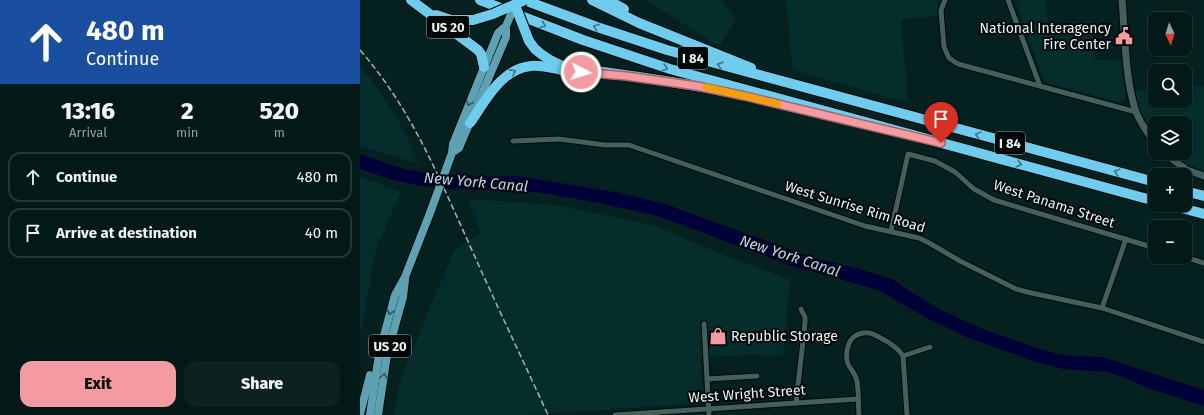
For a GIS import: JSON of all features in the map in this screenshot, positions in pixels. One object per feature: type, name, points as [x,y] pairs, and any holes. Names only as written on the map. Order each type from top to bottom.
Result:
[{"type":"highway","name":"I 84","points":[[480,0],[583,40],[670,69],[1148,199]]},
{"type":"highway","name":"I 84","points":[[524,0],[597,28],[667,50],[1148,180]]},
{"type":"highway","points":[[414,2],[444,18],[473,20],[481,18],[515,2],[524,0]]},
{"type":"highway","points":[[592,0],[639,23],[750,67],[866,105]]},
{"type":"highway","points":[[608,0],[682,40]]},
{"type":"highway","name":"US 20","points":[[414,2],[478,50],[481,54],[484,66]]},
{"type":"highway","points":[[515,2],[529,41],[544,57],[555,63],[626,76]]},
{"type":"highway","points":[[470,122],[500,82],[509,73],[521,68],[533,66],[626,76],[697,86],[914,136]]},
{"type":"highway","points":[[1192,193],[1204,196]]},
{"type":"highway","points":[[1192,211],[1204,215]]},
{"type":"main road","points":[[484,66],[498,34],[506,26],[515,2]]},
{"type":"main road","name":"US 20","points":[[452,153],[459,148],[506,37],[506,26]]},
{"type":"main road","name":"US 20","points":[[370,415],[379,354],[394,295],[405,277],[452,153],[453,144],[484,66]]},
{"type":"main road","name":"US 20","points":[[378,415],[387,355],[403,297],[405,277]]},
{"type":"main road","points":[[360,414],[371,374],[379,354]]},
{"type":"street","points":[[945,0],[941,10],[944,47],[949,58],[958,64],[1136,112]]},
{"type":"street","points":[[1008,0],[1040,86]]},
{"type":"street","points":[[1122,0],[1129,86],[1136,112],[1148,134]]},
{"type":"street","name":"West Sunrise Rim Road","points":[[513,141],[559,139],[605,145],[629,145],[865,226],[919,238],[960,261],[1016,289],[1102,308],[1204,342]]},
{"type":"street","name":"West Panama Street","points":[[891,231],[908,154],[935,161],[955,172],[974,189],[994,200],[1148,246]]},
{"type":"street","points":[[1173,160],[1187,170],[1204,176]]},
{"type":"street","points":[[1102,308],[1126,239]]},
{"type":"street","points":[[1192,259],[1204,262]]},
{"type":"street","points":[[796,403],[805,323],[805,317],[801,310]]},
{"type":"street","points":[[704,324],[709,415]]},
{"type":"street","points":[[859,415],[857,381],[847,358],[850,342],[856,335],[864,332],[873,334],[897,349],[903,356],[908,415]]},
{"type":"street","points":[[903,356],[930,347]]},
{"type":"street","points":[[707,380],[757,376]]},
{"type":"street","name":"West Wright Street","points":[[615,415],[858,399]]},
{"type":"shaded area","points":[[647,0],[720,0],[725,4],[736,19],[719,47]]},
{"type":"shaded area","points":[[786,0],[939,0],[937,4],[937,16],[901,19],[908,103],[793,70]]},
{"type":"shaded area","points":[[1015,0],[1046,0],[1048,24],[1092,21],[1095,60],[1121,59],[1124,101],[1118,102],[1048,83],[1043,78]]},
{"type":"shaded area","points":[[360,67],[370,78],[393,112],[406,134],[419,164],[360,146]]},
{"type":"shaded area","points":[[1204,86],[1204,171],[1187,165],[1180,160],[1192,160],[1192,116],[1148,116],[1148,127],[1139,109],[1135,91],[1148,90],[1148,108],[1192,108],[1192,87]]},
{"type":"shaded area","points":[[360,177],[401,192],[377,245],[360,335]]},
{"type":"shaded area","points":[[467,199],[556,205],[656,226],[706,248],[790,280],[783,355],[762,356],[761,354],[701,359],[703,403],[522,415],[393,415],[401,378],[454,250],[481,233]]},
{"type":"water","name":"New York Canal","points":[[360,154],[404,169],[428,173],[477,176],[518,176],[620,193],[665,204],[814,258],[860,269],[894,280],[941,310],[983,329],[1037,348],[1071,356],[1102,357],[1204,390],[1204,406],[1151,389],[1108,372],[1063,369],[1035,362],[964,336],[929,319],[878,290],[789,265],[658,216],[599,203],[537,192],[449,189],[420,186],[389,179],[360,169]]},
{"type":"railway","points":[[360,50],[394,95],[421,140],[548,415]]},
{"type":"slow traffic","points":[[706,87],[778,104]]},
{"type":"place","name":"National Interagency Fire Center","points":[[1124,36]]},
{"type":"place","name":"Republic Storage","points":[[718,336]]},
{"type":"route","points":[[581,72],[676,82],[697,86],[941,143]]}]
